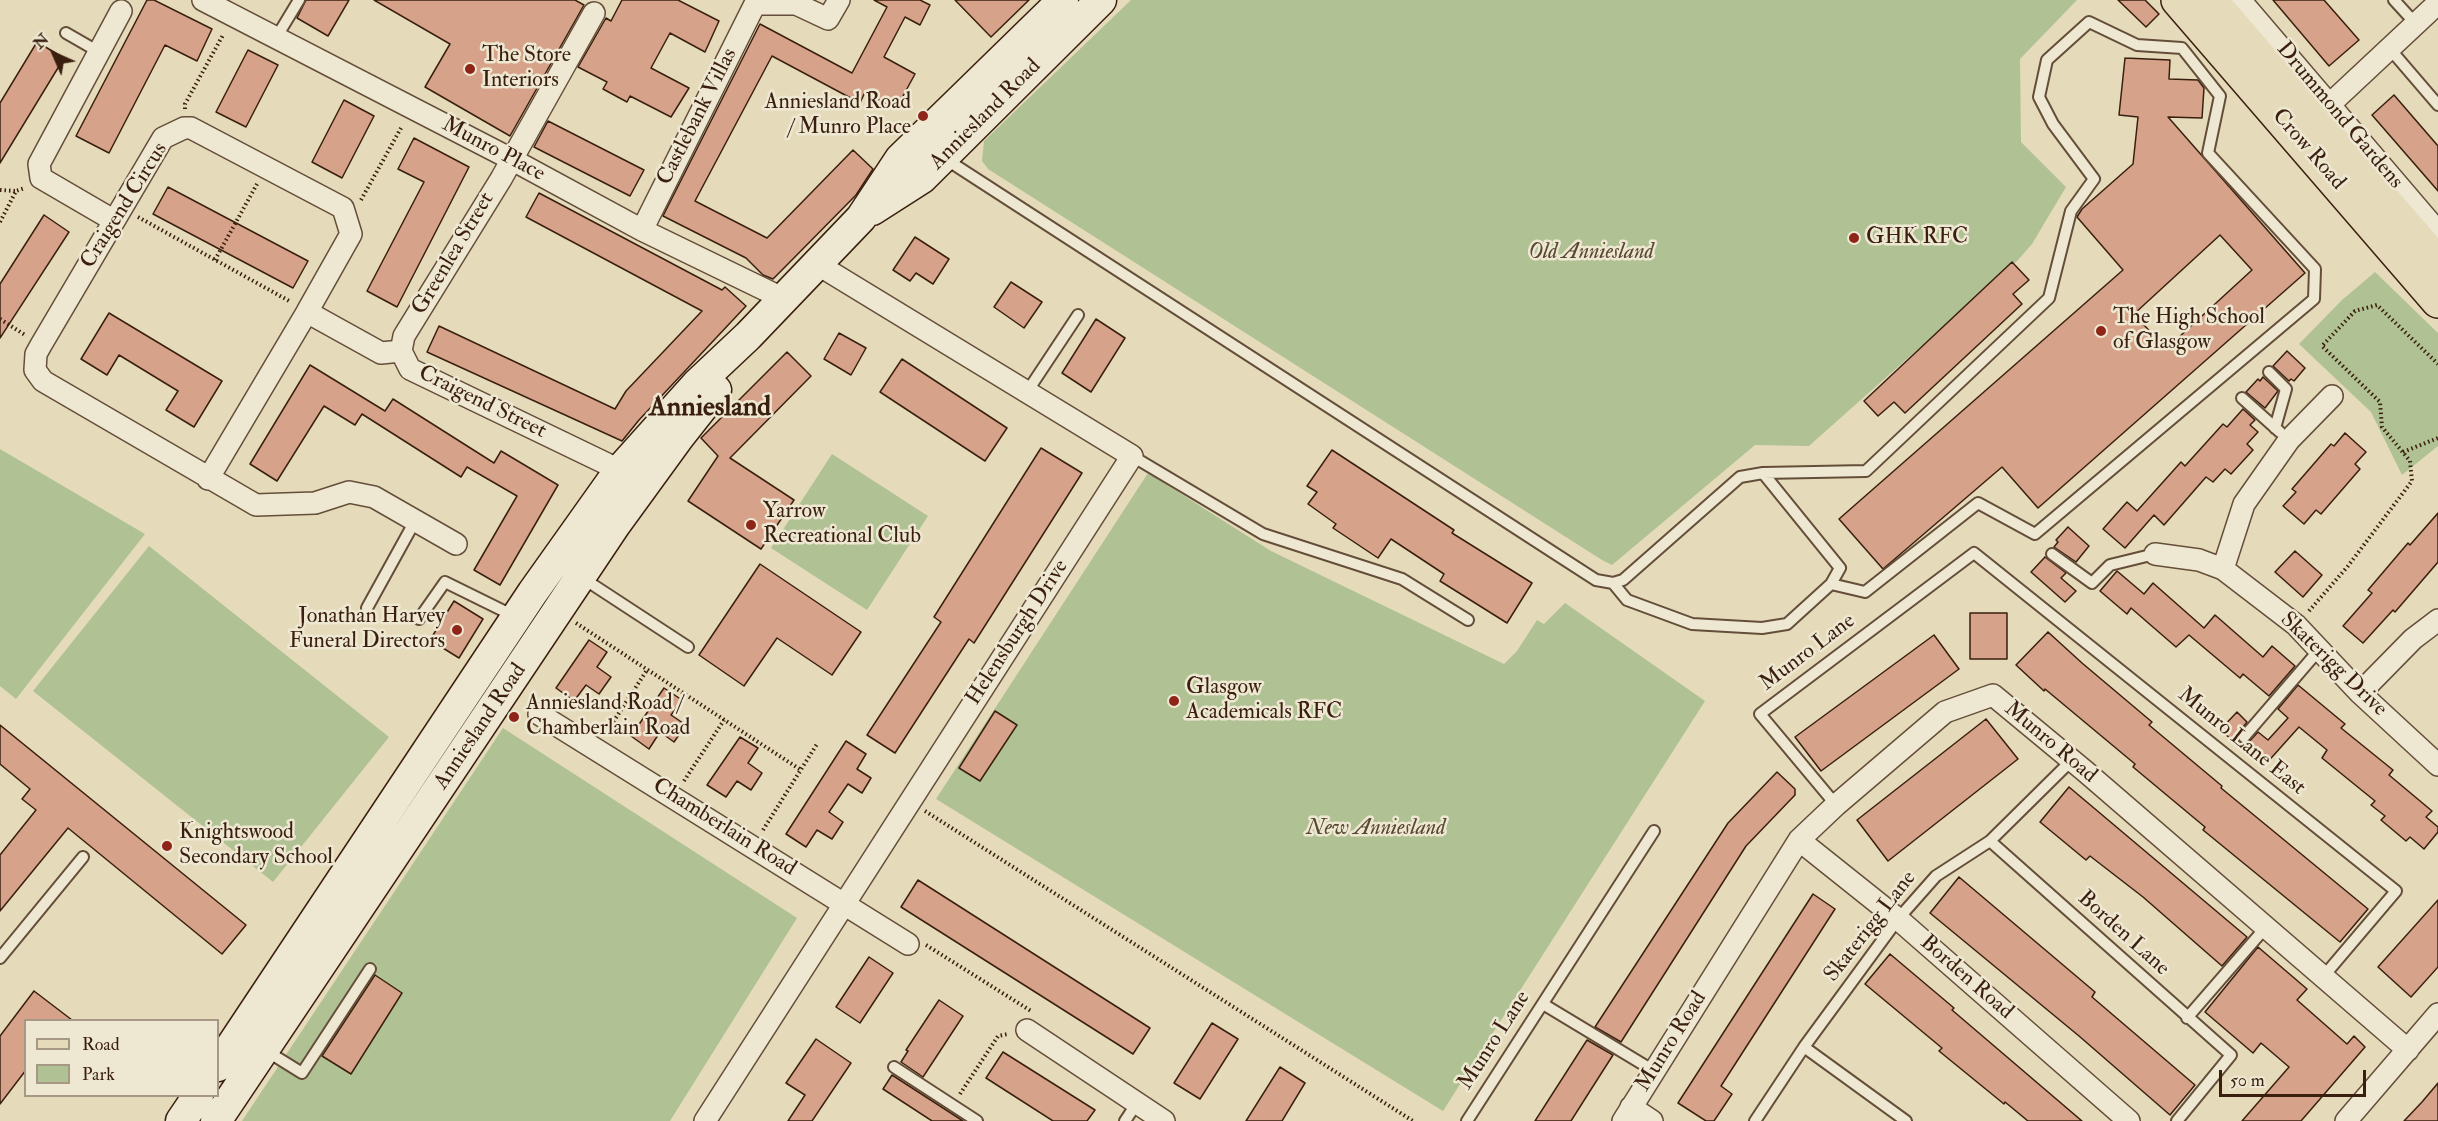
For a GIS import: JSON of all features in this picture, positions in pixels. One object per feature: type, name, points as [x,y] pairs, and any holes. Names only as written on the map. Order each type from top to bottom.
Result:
[{"type":"main road","name":"Crow Road","points":[[2178,0],[2438,301]]},
{"type":"main road","name":"Crow Road","points":[[2210,0],[2438,263]]},
{"type":"street","name":"Munro Place","points":[[203,0],[511,159],[642,230],[784,299]]},
{"type":"street","points":[[751,2],[796,4],[828,19],[839,0]]},
{"type":"street","name":"Anniesland Road","points":[[219,1064],[516,618],[632,479],[679,436],[724,381],[748,336],[861,218],[922,178],[933,147],[1063,0]]},
{"type":"street","name":"Anniesland Road","points":[[933,147],[1101,0]]},
{"type":"street","name":"Drummond Gardens","points":[[2240,0],[2438,232]]},
{"type":"street","name":"Castlebank Villas","points":[[642,230],[751,2]]},
{"type":"street","points":[[2329,105],[2438,3]]},
{"type":"street","points":[[117,214],[41,178],[39,164],[120,11]]},
{"type":"street","name":"Greenlea Street","points":[[401,351],[404,336],[511,159],[594,12]]},
{"type":"street","name":"Craigend Circus","points":[[345,215],[343,208],[191,128],[184,128],[163,138],[36,354],[35,370],[43,381],[256,505],[315,503],[349,492],[374,497],[456,544]]},
{"type":"street","points":[[208,479],[308,312],[351,234],[345,215]]},
{"type":"street","points":[[817,264],[1132,456]]},
{"type":"street","name":"Craigend Street","points":[[308,312],[381,353],[401,351],[410,369],[632,479]]},
{"type":"street","points":[[2223,569],[2244,504],[2282,434],[2332,396]]},
{"type":"street","name":"Helensburgh Drive","points":[[705,1121],[1132,456]]},
{"type":"street","name":"Anniesland Road","points":[[216,1121],[581,577],[632,479]]},
{"type":"street","name":"Skaterigg Drive","points":[[2155,554],[2199,560],[2223,569],[2296,625],[2360,693],[2438,765]]},
{"type":"street","points":[[2360,693],[2413,639],[2438,620]]},
{"type":"street","name":"Munro Road","points":[[1627,1114],[1798,840],[1945,712],[1993,695],[2072,760],[2408,1050]]},
{"type":"street","name":"Chamberlain Road","points":[[539,714],[908,944]]},
{"type":"street","name":"Borden Road","points":[[1798,840],[1898,919],[2129,1121]]},
{"type":"street","points":[[2346,1121],[2438,1014]]},
{"type":"street","points":[[1027,1030],[1164,1121]]},
{"type":"street","points":[[181,1121],[197,1097]]},
{"type":"street","points":[[1627,1114],[1652,1121]]},
{"type":"lane","points":[[276,38],[299,0]]},
{"type":"lane","points":[[2394,0],[2415,23]]},
{"type":"lane","points":[[933,147],[1596,580],[1612,583],[1623,580],[1740,477],[1762,473],[1866,471],[2049,298],[2071,211],[2094,179],[2053,124],[2039,97],[2047,60],[2089,22],[2137,45],[2182,48],[2220,96],[2208,153],[2315,269],[2314,299],[2035,534],[1978,502],[1865,592],[1831,584]]},
{"type":"lane","points":[[66,33],[99,52]]},
{"type":"lane","points":[[2390,49],[2438,105]]},
{"type":"lane","points":[[1027,392],[1078,315]]},
{"type":"lane","points":[[2269,372],[2286,389],[2282,434]]},
{"type":"lane","points":[[2242,398],[2282,434]]},
{"type":"lane","points":[[1132,456],[1263,534],[1402,579],[1468,620]]},
{"type":"lane","points":[[1612,583],[1627,600],[1692,624],[1762,628],[1787,624],[1831,584],[1840,568],[1762,473]]},
{"type":"lane","points":[[367,609],[416,521]]},
{"type":"lane","name":"Munro Lane","points":[[1836,805],[1760,714],[1974,553]]},
{"type":"lane","name":"Munro Lane East","points":[[1974,553],[2396,891],[2324,977]]},
{"type":"lane","points":[[2052,554],[2092,583],[2110,565],[2155,554]]},
{"type":"lane","points":[[581,577],[688,647]]},
{"type":"lane","points":[[419,620],[445,582],[516,618]]},
{"type":"lane","points":[[2244,738],[2319,650]]},
{"type":"lane","name":"Skaterigg Lane","points":[[1755,1121],[1804,1047],[1898,919],[1936,876],[1990,841],[2072,760]]},
{"type":"lane","name":"Munro Lane","points":[[1467,1121],[1653,831]]},
{"type":"lane","name":"Borden Lane","points":[[1990,841],[2231,1055],[2177,1121]]},
{"type":"lane","points":[[0,958],[83,857]]},
{"type":"lane","points":[[2187,1018],[2266,927]]},
{"type":"lane","points":[[264,1050],[302,1073],[370,969]]},
{"type":"lane","points":[[1543,1004],[1654,1071]]},
{"type":"lane","points":[[1804,1047],[1906,1121]]},
{"type":"lane","points":[[894,1067],[976,1121]]},
{"type":"lane","points":[[1125,1121],[1137,1103]]},
{"type":"path","points":[[184,128],[185,104],[224,35]]},
{"type":"path","points":[[345,215],[363,199],[402,128]]},
{"type":"path","points":[[215,260],[266,168]]},
{"type":"path","points":[[0,190],[16,191],[29,187],[41,178]]},
{"type":"path","points":[[0,222],[16,191]]},
{"type":"path","points":[[117,214],[215,260],[308,312]]},
{"type":"path","points":[[2296,625],[2348,566],[2412,481],[2410,461],[2382,427],[2380,402],[2322,346],[2355,311],[2377,305],[2438,364]]},
{"type":"path","points":[[0,320],[41,345]]},
{"type":"path","points":[[2403,452],[2438,438]]},
{"type":"path","points":[[558,611],[801,770]]},
{"type":"path","points":[[596,749],[647,670]]},
{"type":"path","points":[[674,797],[724,720]]},
{"type":"path","points":[[753,846],[817,744]]},
{"type":"path","points":[[909,801],[1404,1119],[1413,1121]]},
{"type":"path","points":[[908,944],[915,938],[1036,1014],[1027,1030],[999,1036],[953,1106]]},
{"type":"green space","name":"Old Anniesland","points":[[1131,0],[2077,0],[2020,59],[2021,142],[2066,187],[2032,244],[2018,260],[1809,446],[1755,445],[1612,565],[988,169],[982,161],[984,141]]},
{"type":"green space","points":[[2375,272],[2438,333],[2438,446],[2402,475],[2371,412],[2299,344],[2342,300]]},
{"type":"green space","points":[[0,449],[145,534],[16,699],[0,686]]},
{"type":"green space","points":[[832,454],[928,516],[867,610],[771,548]]},
{"type":"green space","name":"New Anniesland","points":[[1148,473],[1271,551],[1504,664],[1517,651],[1537,620],[1544,624],[1565,603],[1705,701],[1443,1111],[936,799]]},
{"type":"green space","points":[[149,546],[389,737],[273,882],[33,691]]},
{"type":"green space","points":[[503,728],[797,918],[670,1121],[242,1121]]},
{"type":"building","points":[[147,0],[154,0],[212,29],[197,61],[165,45],[109,153],[76,136]]},
{"type":"building","points":[[306,0],[349,0],[328,36],[297,18]]},
{"type":"building","points":[[374,0],[575,0],[584,5],[510,136],[425,87],[450,44]]},
{"type":"building","points":[[622,0],[678,0],[719,21],[705,52],[670,33],[651,68],[689,88],[671,117],[630,96],[627,102],[603,89],[607,82],[578,67],[606,18],[611,21]]},
{"type":"building","points":[[874,0],[920,0],[930,5],[920,25],[905,17],[884,57],[915,74],[896,109],[865,92],[860,103],[772,56],[695,201],[767,238],[853,150],[873,169],[856,195],[773,279],[763,275],[746,258],[663,216],[760,24],[852,73],[887,7]]},
{"type":"building","points":[[955,0],[1029,0],[991,37]]},
{"type":"building","points":[[2118,0],[2145,0],[2159,14],[2146,27]]},
{"type":"building","points":[[2273,0],[2324,0],[2359,40],[2329,66]]},
{"type":"building","points":[[37,42],[64,58],[0,163],[0,103]]},
{"type":"building","points":[[248,50],[278,65],[246,127],[216,112]]},
{"type":"building","name":"The High School of Glasgow","points":[[2125,58],[2170,60],[2169,79],[2198,80],[2204,88],[2202,118],[2168,117],[2305,273],[2038,508],[2002,467],[1883,569],[1839,519],[2123,270],[2077,217],[2082,209],[2133,164],[2138,117],[2119,115]],"holes":[[[2220,235],[2252,270],[2166,349],[2134,314]]]},
{"type":"building","points":[[2394,95],[2438,146],[2438,191],[2372,115]]},
{"type":"building","points":[[344,100],[374,116],[342,178],[312,162]]},
{"type":"building","points":[[548,121],[644,170],[630,196],[534,147]]},
{"type":"building","points":[[414,138],[469,167],[397,307],[367,291],[424,182],[398,169]]},
{"type":"building","points":[[168,187],[308,261],[293,288],[153,214]]},
{"type":"building","points":[[539,193],[722,290],[725,287],[746,306],[622,441],[427,352],[439,326],[615,409],[626,391],[702,311],[526,217]]},
{"type":"building","points":[[44,215],[69,232],[0,338],[0,284]]},
{"type":"building","points":[[915,237],[949,259],[933,284],[916,273],[910,281],[893,270]]},
{"type":"building","points":[[2012,262],[2029,280],[2013,294],[2022,304],[1905,413],[1894,402],[1878,416],[1864,401]]},
{"type":"building","points":[[1011,282],[1042,302],[1024,328],[994,307]]},
{"type":"building","points":[[109,313],[222,381],[194,427],[166,410],[178,391],[119,355],[107,375],[81,359]]},
{"type":"building","points":[[1096,319],[1125,338],[1091,392],[1062,373]]},
{"type":"building","points":[[839,333],[866,348],[851,375],[824,359]]},
{"type":"building","points":[[2287,351],[2305,368],[2294,381],[2291,379],[2289,381],[2273,366]]},
{"type":"building","points":[[787,352],[811,376],[730,458],[794,500],[761,549],[688,501],[718,456],[701,438]]},
{"type":"building","points":[[902,359],[1007,428],[985,461],[880,392]]},
{"type":"building","points":[[310,365],[385,411],[393,399],[494,463],[501,451],[558,485],[500,585],[474,570],[517,496],[467,467],[461,477],[362,414],[355,425],[324,406],[277,481],[250,464]]},
{"type":"building","points":[[2263,377],[2278,391],[2265,408],[2246,392],[2258,379],[2260,381]]},
{"type":"building","points":[[2243,409],[2255,420],[2250,425],[2258,432],[2247,444],[2253,450],[2231,474],[2225,469],[2213,482],[2206,477],[2164,525],[2154,515],[2125,548],[2103,529],[2127,502],[2137,511],[2181,462],[2185,466],[2223,424],[2227,427]]},
{"type":"building","points":[[2345,433],[2366,452],[2355,464],[2360,469],[2321,514],[2316,510],[2304,524],[2283,506],[2296,492],[2292,489],[2331,444],[2334,446]]},
{"type":"building","points":[[1041,448],[1082,473],[974,643],[969,639],[895,753],[867,735],[941,622],[934,617]]},
{"type":"building","points":[[1332,450],[1454,530],[1452,533],[1532,583],[1507,623],[1440,581],[1444,574],[1391,539],[1378,558],[1333,528],[1336,524],[1308,504],[1317,492],[1307,486]]},
{"type":"building","points":[[2438,513],[2438,562],[2395,612],[2393,610],[2363,643],[2343,626],[2372,593],[2368,590],[2408,543],[2410,545]]},
{"type":"building","points":[[2068,527],[2089,546],[2076,562],[2054,547],[2058,542],[2056,540]]},
{"type":"building","points":[[2295,551],[2322,575],[2303,597],[2275,572]]},
{"type":"building","points":[[2045,557],[2066,573],[2061,578],[2076,591],[2065,602],[2031,572]]},
{"type":"building","points":[[760,564],[861,632],[832,675],[777,638],[744,686],[699,655]]},
{"type":"building","points":[[2117,571],[2144,594],[2153,583],[2204,628],[2215,615],[2263,657],[2272,646],[2295,666],[2269,696],[2243,674],[2240,678],[2189,635],[2176,647],[2131,608],[2127,614],[2100,591]]},
{"type":"building","name":"Jonathan Harvey Funeral Directors","points":[[454,601],[483,619],[459,658],[430,640]]},
{"type":"building","points":[[1970,613],[2007,613],[2007,659],[1970,659]]},
{"type":"building","points":[[2048,632],[2152,722],[2149,725],[2222,786],[2221,788],[2368,909],[2340,942],[2203,830],[2205,827],[2133,767],[2135,764],[2045,689],[2044,691],[2016,665]]},
{"type":"building","points":[[1934,635],[1959,669],[1821,771],[1795,737]]},
{"type":"building","points":[[589,640],[607,652],[597,667],[611,677],[599,694],[586,685],[574,701],[556,688]]},
{"type":"building","points":[[2298,685],[2345,724],[2341,728],[2393,770],[2389,775],[2432,811],[2426,817],[2438,827],[2438,832],[2424,849],[2410,837],[2406,841],[2381,820],[2385,816],[2371,805],[2375,801],[2322,758],[2327,750],[2299,727],[2264,766],[2220,730],[2237,712],[2247,722],[2237,735],[2239,742],[2247,744],[2258,732],[2268,740],[2288,718],[2278,709]]},
{"type":"building","points":[[664,688],[682,700],[671,715],[686,725],[674,742],[660,732],[649,749],[631,736]]},
{"type":"building","points":[[995,711],[1017,725],[980,781],[959,768]]},
{"type":"building","points":[[1986,719],[2018,759],[1888,861],[1857,820]]},
{"type":"building","points":[[0,725],[246,925],[222,954],[68,828],[0,911],[0,855],[36,810],[22,799],[30,789],[0,764]]},
{"type":"building","points":[[740,737],[758,748],[748,763],[762,773],[751,790],[737,781],[726,797],[707,785]]},
{"type":"building","points":[[846,741],[866,754],[857,769],[871,778],[862,793],[848,784],[829,812],[843,822],[832,839],[817,830],[806,847],[786,834]]},
{"type":"building","points":[[1777,772],[1795,789],[1795,795],[1746,846],[1621,1042],[1595,1027],[1728,823]]},
{"type":"building","points":[[2069,787],[2247,937],[2222,966],[2143,897],[2090,856],[2086,860],[2040,822]]},
{"type":"building","points":[[1959,877],[2095,992],[2092,997],[2195,1085],[2170,1115],[2079,1036],[1930,913]]},
{"type":"building","points":[[918,880],[1150,1028],[1133,1054],[901,907]]},
{"type":"building","points":[[1813,894],[1835,909],[1721,1086],[1732,1094],[1714,1121],[1706,1121],[1678,1103]]},
{"type":"building","points":[[2438,900],[2438,967],[2411,997],[2378,967]]},
{"type":"building","points":[[2258,947],[2307,989],[2297,1000],[2347,1044],[2354,1036],[2365,1047],[2301,1121],[2242,1121],[2289,1067],[2261,1043],[2253,1053],[2205,1012]]},
{"type":"building","points":[[1890,954],[2082,1121],[2028,1121],[1939,1051],[1942,1048],[1865,984]]},
{"type":"building","points":[[869,957],[893,973],[860,1023],[836,1007]]},
{"type":"building","points":[[375,975],[402,993],[351,1074],[322,1056]]},
{"type":"building","points":[[34,991],[71,1019],[24,1019],[24,1073],[0,1104],[0,1036]]},
{"type":"building","points":[[939,1000],[963,1016],[923,1077],[901,1062],[908,1051],[906,1050]]},
{"type":"building","points":[[1212,1023],[1238,1039],[1200,1099],[1174,1083]]},
{"type":"building","points":[[816,1039],[851,1063],[812,1121],[788,1121],[805,1095],[786,1083]]},
{"type":"building","points":[[1587,1040],[1613,1055],[1571,1121],[1535,1121]]},
{"type":"building","points":[[1003,1052],[1095,1110],[1087,1121],[1053,1121],[986,1078]]},
{"type":"building","points":[[1280,1067],[1305,1083],[1282,1121],[1246,1121]]},
{"type":"building","points":[[892,1075],[963,1121],[932,1121],[883,1089]]},
{"type":"building","points":[[2438,1083],[2438,1121],[2404,1121],[2422,1102]]},
{"type":"place","name":"The Store Interiors","points":[[470,69]]},
{"type":"place","name":"Anniesland Road / Munro Place","points":[[923,116]]},
{"type":"place","name":"GHK RFC","points":[[1854,238]]},
{"type":"place","name":"The High School of Glasgow","points":[[2101,331]]},
{"type":"place","name":"Yarrow Recreational Club","points":[[751,525]]},
{"type":"place","name":"Jonathan Harvey Funeral Directors","points":[[457,630]]},
{"type":"place","name":"Glasgow Academicals RFC","points":[[1174,701]]},
{"type":"place","name":"Anniesland Road / Chamberlain Road","points":[[514,717]]},
{"type":"place","name":"Knightswood Secondary School","points":[[167,846]]},
{"type":"district","name":"Anniesland","points":[[710,409]]}]
